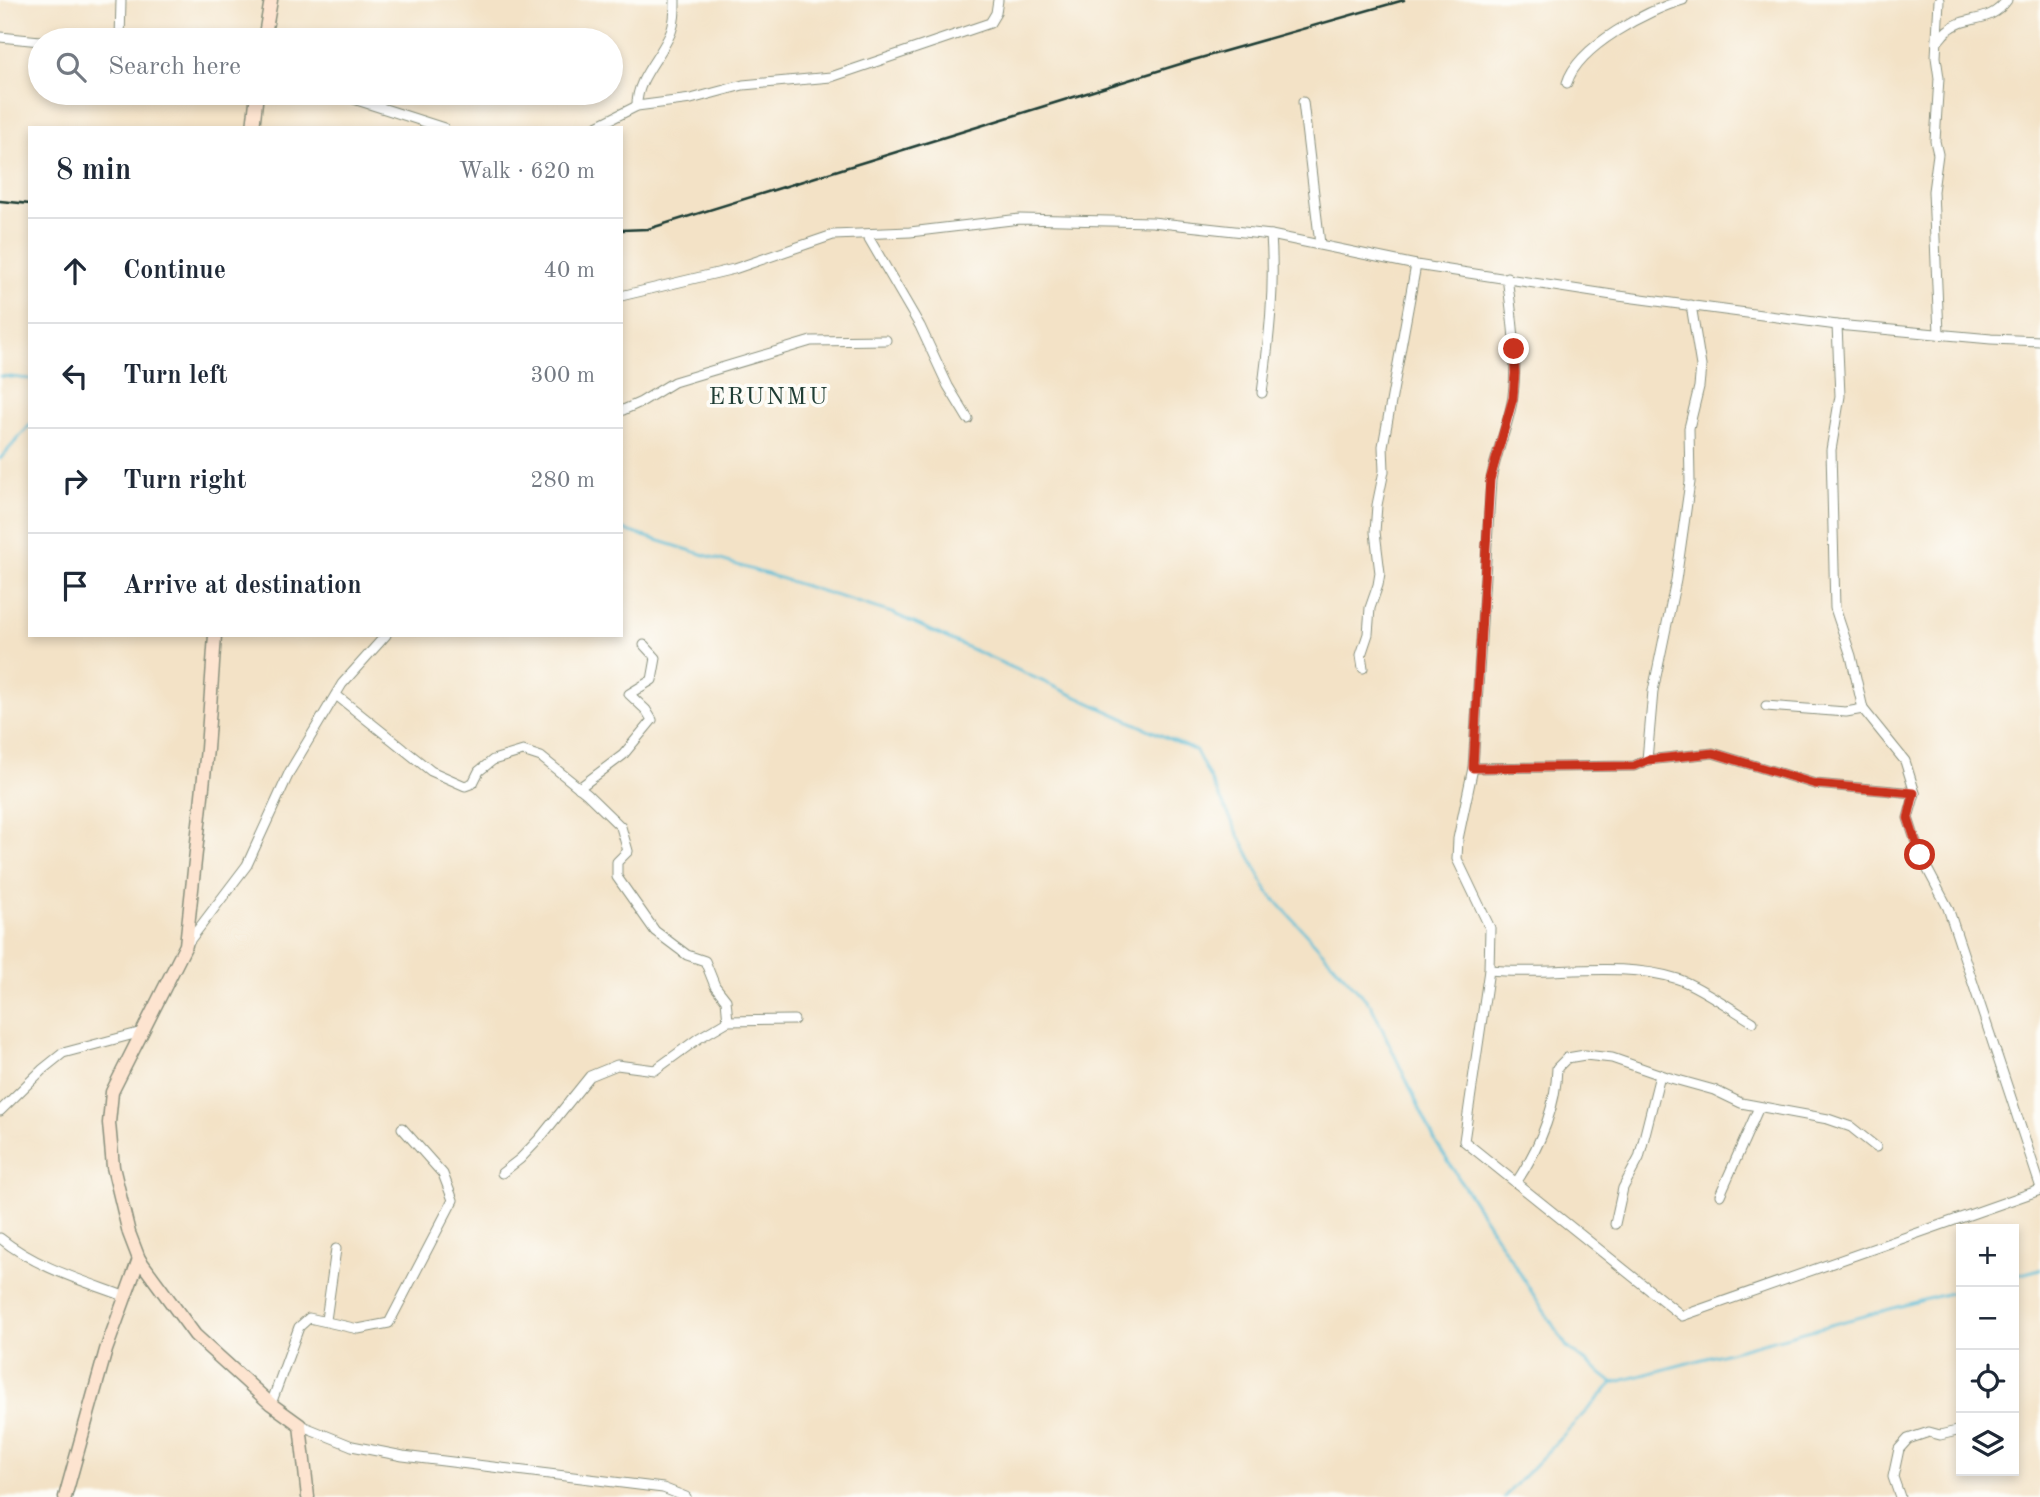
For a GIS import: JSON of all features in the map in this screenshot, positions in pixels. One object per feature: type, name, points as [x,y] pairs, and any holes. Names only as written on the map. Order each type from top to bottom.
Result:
[{"type":"street","points":[[120,28],[121,0]]},
{"type":"street","points":[[266,28],[271,0]]},
{"type":"street","points":[[638,106],[637,94],[671,32],[675,0]]},
{"type":"street","points":[[597,126],[638,106],[691,99],[743,85],[831,77],[990,23],[996,13],[998,0]]},
{"type":"street","points":[[1567,83],[1570,73],[1602,40],[1669,4],[1683,0]]},
{"type":"street","points":[[1939,0],[1936,57],[1939,78],[1935,141],[1938,154],[1933,191],[1939,334]]},
{"type":"street","points":[[1937,42],[1947,30],[1961,23],[1984,19],[2000,9],[2007,0]]},
{"type":"street","points":[[0,37],[28,40]]},
{"type":"street","points":[[1303,102],[1320,244]]},
{"type":"street","points":[[253,126],[256,105]]},
{"type":"street","points":[[372,105],[438,126]]},
{"type":"street","points":[[623,296],[734,269],[833,235],[867,235],[1020,219],[1152,222],[1272,235],[1416,265],[1836,325],[2040,341]]},
{"type":"street","points":[[867,235],[920,326],[947,386],[968,419]]},
{"type":"street","points":[[1262,393],[1272,321],[1272,235]]},
{"type":"street","points":[[1363,668],[1361,655],[1380,573],[1376,532],[1377,505],[1384,471],[1383,446],[1416,265]]},
{"type":"street","points":[[1507,277],[1515,373],[1513,398],[1490,480],[1473,768],[1458,839],[1457,859],[1490,928],[1489,970],[1464,1141],[1682,1316],[2040,1188],[1948,908],[1920,855],[1908,818],[1914,793],[1905,761],[1863,709],[1851,656],[1835,608],[1831,450],[1840,396],[1836,325]]},
{"type":"street","points":[[1647,760],[1653,691],[1676,580],[1690,482],[1689,428],[1701,366],[1691,304]]},
{"type":"street","points":[[623,410],[674,382],[811,341],[886,340]]},
{"type":"street","points":[[186,945],[207,749],[215,637]]},
{"type":"street","points":[[384,637],[342,684],[289,771],[247,865],[186,945],[112,1092],[108,1123],[113,1167],[138,1259],[195,1335],[271,1404],[300,1425],[352,1446],[403,1456],[663,1488],[686,1497]]},
{"type":"street","points":[[579,788],[622,755],[652,720],[646,710],[629,694],[652,680],[656,658],[643,645]]},
{"type":"street","points":[[336,695],[431,771],[465,786],[472,783],[479,771],[493,760],[523,751],[541,757],[579,788],[621,827],[628,851],[617,862],[617,877],[631,899],[655,931],[687,955],[705,961],[716,986],[726,1000],[728,1021]]},
{"type":"street","points":[[1766,706],[1846,712],[1863,709]]},
{"type":"street","points":[[1473,768],[1634,766],[1647,760],[1713,753],[1815,784],[1914,793]]},
{"type":"street","points":[[1489,970],[1517,973],[1608,969],[1679,979],[1753,1022]]},
{"type":"street","points":[[502,1173],[520,1159],[561,1115],[590,1076],[617,1065],[656,1070],[699,1038],[728,1021],[794,1020]]},
{"type":"street","points":[[0,1111],[63,1053],[142,1032]]},
{"type":"street","points":[[1516,1183],[1543,1136],[1558,1068],[1567,1058],[1584,1055],[1612,1058],[1714,1090],[1741,1103],[1828,1119],[1852,1127],[1876,1147]]},
{"type":"street","points":[[1615,1224],[1623,1188],[1639,1158],[1660,1075]]},
{"type":"street","points":[[1720,1195],[1759,1107]]},
{"type":"street","points":[[271,1404],[299,1327],[309,1318],[358,1329],[389,1323],[453,1200],[443,1174],[402,1128]]},
{"type":"street","points":[[0,1238],[15,1250],[48,1267],[124,1296]]},
{"type":"street","points":[[326,1320],[336,1249]]},
{"type":"street","points":[[65,1497],[106,1350],[138,1259]]},
{"type":"street","points":[[300,1425],[308,1497]]},
{"type":"street","points":[[1900,1497],[1893,1477],[1899,1448],[1908,1439],[1929,1432],[1940,1435],[1956,1431]]},
{"type":"waterway","points":[[0,376],[28,379]]},
{"type":"waterway","points":[[0,459],[28,427]]},
{"type":"waterway","points":[[623,530],[892,613],[1196,751],[1268,892],[1371,1005],[1435,1141],[1567,1347],[1613,1383]]},
{"type":"waterway","points":[[2019,1275],[2040,1269]]},
{"type":"waterway","points":[[1504,1497],[1613,1383],[1956,1291]]},
{"type":"railway","points":[[623,230],[648,229],[1190,61],[1404,0]]},
{"type":"railway","points":[[0,201],[28,204]]},
{"type":"district","name":"ERUNMU","points":[[769,396]]},
{"type":"route","points":[[1514,349],[1513,398],[1490,480],[1473,768],[1634,766],[1647,760],[1713,753],[1815,784],[1914,793],[1908,818],[1920,855]]}]
